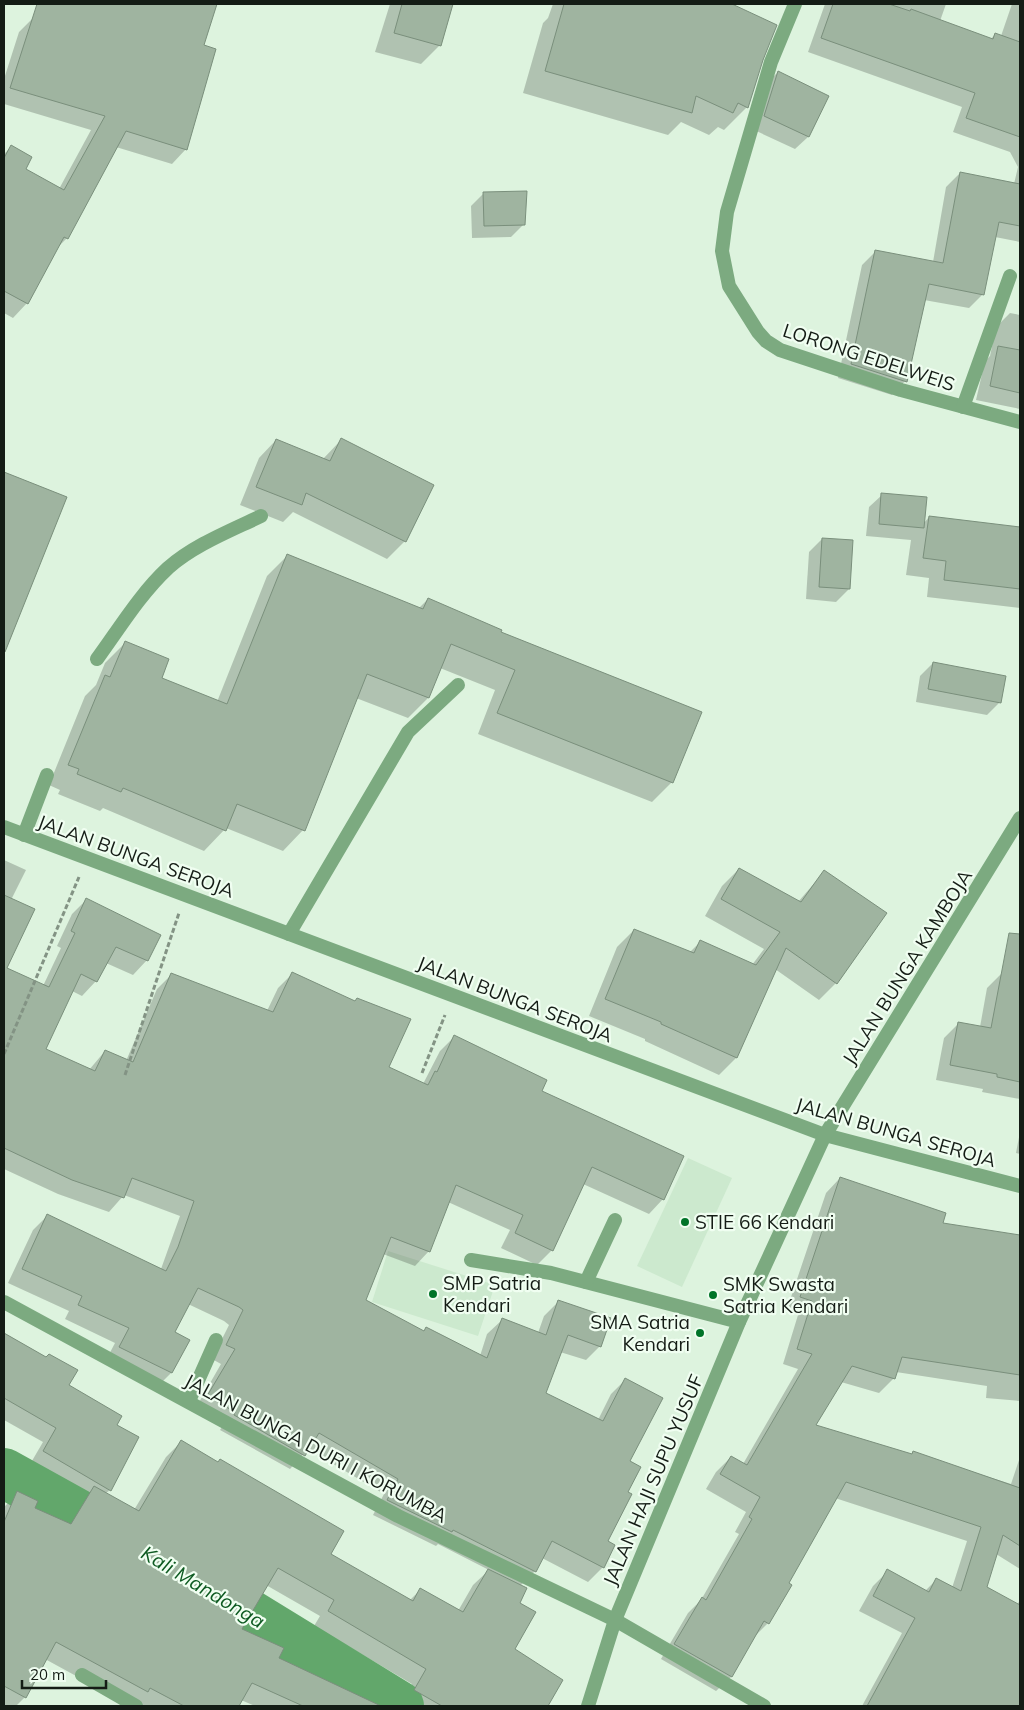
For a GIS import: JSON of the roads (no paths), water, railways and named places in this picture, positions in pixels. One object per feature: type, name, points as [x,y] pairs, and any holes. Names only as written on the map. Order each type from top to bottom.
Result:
[{"type":"street","name":"LORONG EDELWEIS","points":[[795,4],[771,62],[727,212],[722,251],[729,286],[758,332],[766,342],[780,350],[900,390],[1020,422]]},
{"type":"street","points":[[964,407],[1010,276]]},
{"type":"street","points":[[97,659],[146,592],[167,569],[196,548],[261,516]]},
{"type":"street","points":[[289,934],[408,732],[458,685]]},
{"type":"street","points":[[24,835],[47,775]]},
{"type":"street","name":"JALAN BUNGA KAMBOJA","points":[[825,1135],[1020,818]]},
{"type":"street","name":"JALAN BUNGA SEROJA","points":[[4,827],[825,1135],[1020,1186]]},
{"type":"street","name":"JALAN HAJI SUPU YUSUF","points":[[588,1706],[615,1620],[739,1322],[825,1135]]},
{"type":"street","points":[[586,1282],[615,1220]]},
{"type":"street","points":[[471,1260],[551,1273],[739,1322]]},
{"type":"street","name":"JALAN BUNGA DURI I KORUMBA","points":[[4,1302],[398,1516],[615,1620],[764,1706]]},
{"type":"street","points":[[189,1401],[216,1340]]},
{"type":"street","points":[[82,1675],[136,1706]]},
{"type":"waterway","name":"Kali Mandonga","points":[[4,1473],[166,1563],[399,1706]]},
{"type":"place","name":"STIE 66 Kendari","points":[[685,1222]]},
{"type":"place","name":"SMP Satria Kendari","points":[[433,1294]]},
{"type":"place","name":"SMK Swasta Satria Kendari","points":[[713,1295]]},
{"type":"place","name":"SMA Satria Kendari","points":[[700,1333]]}]
